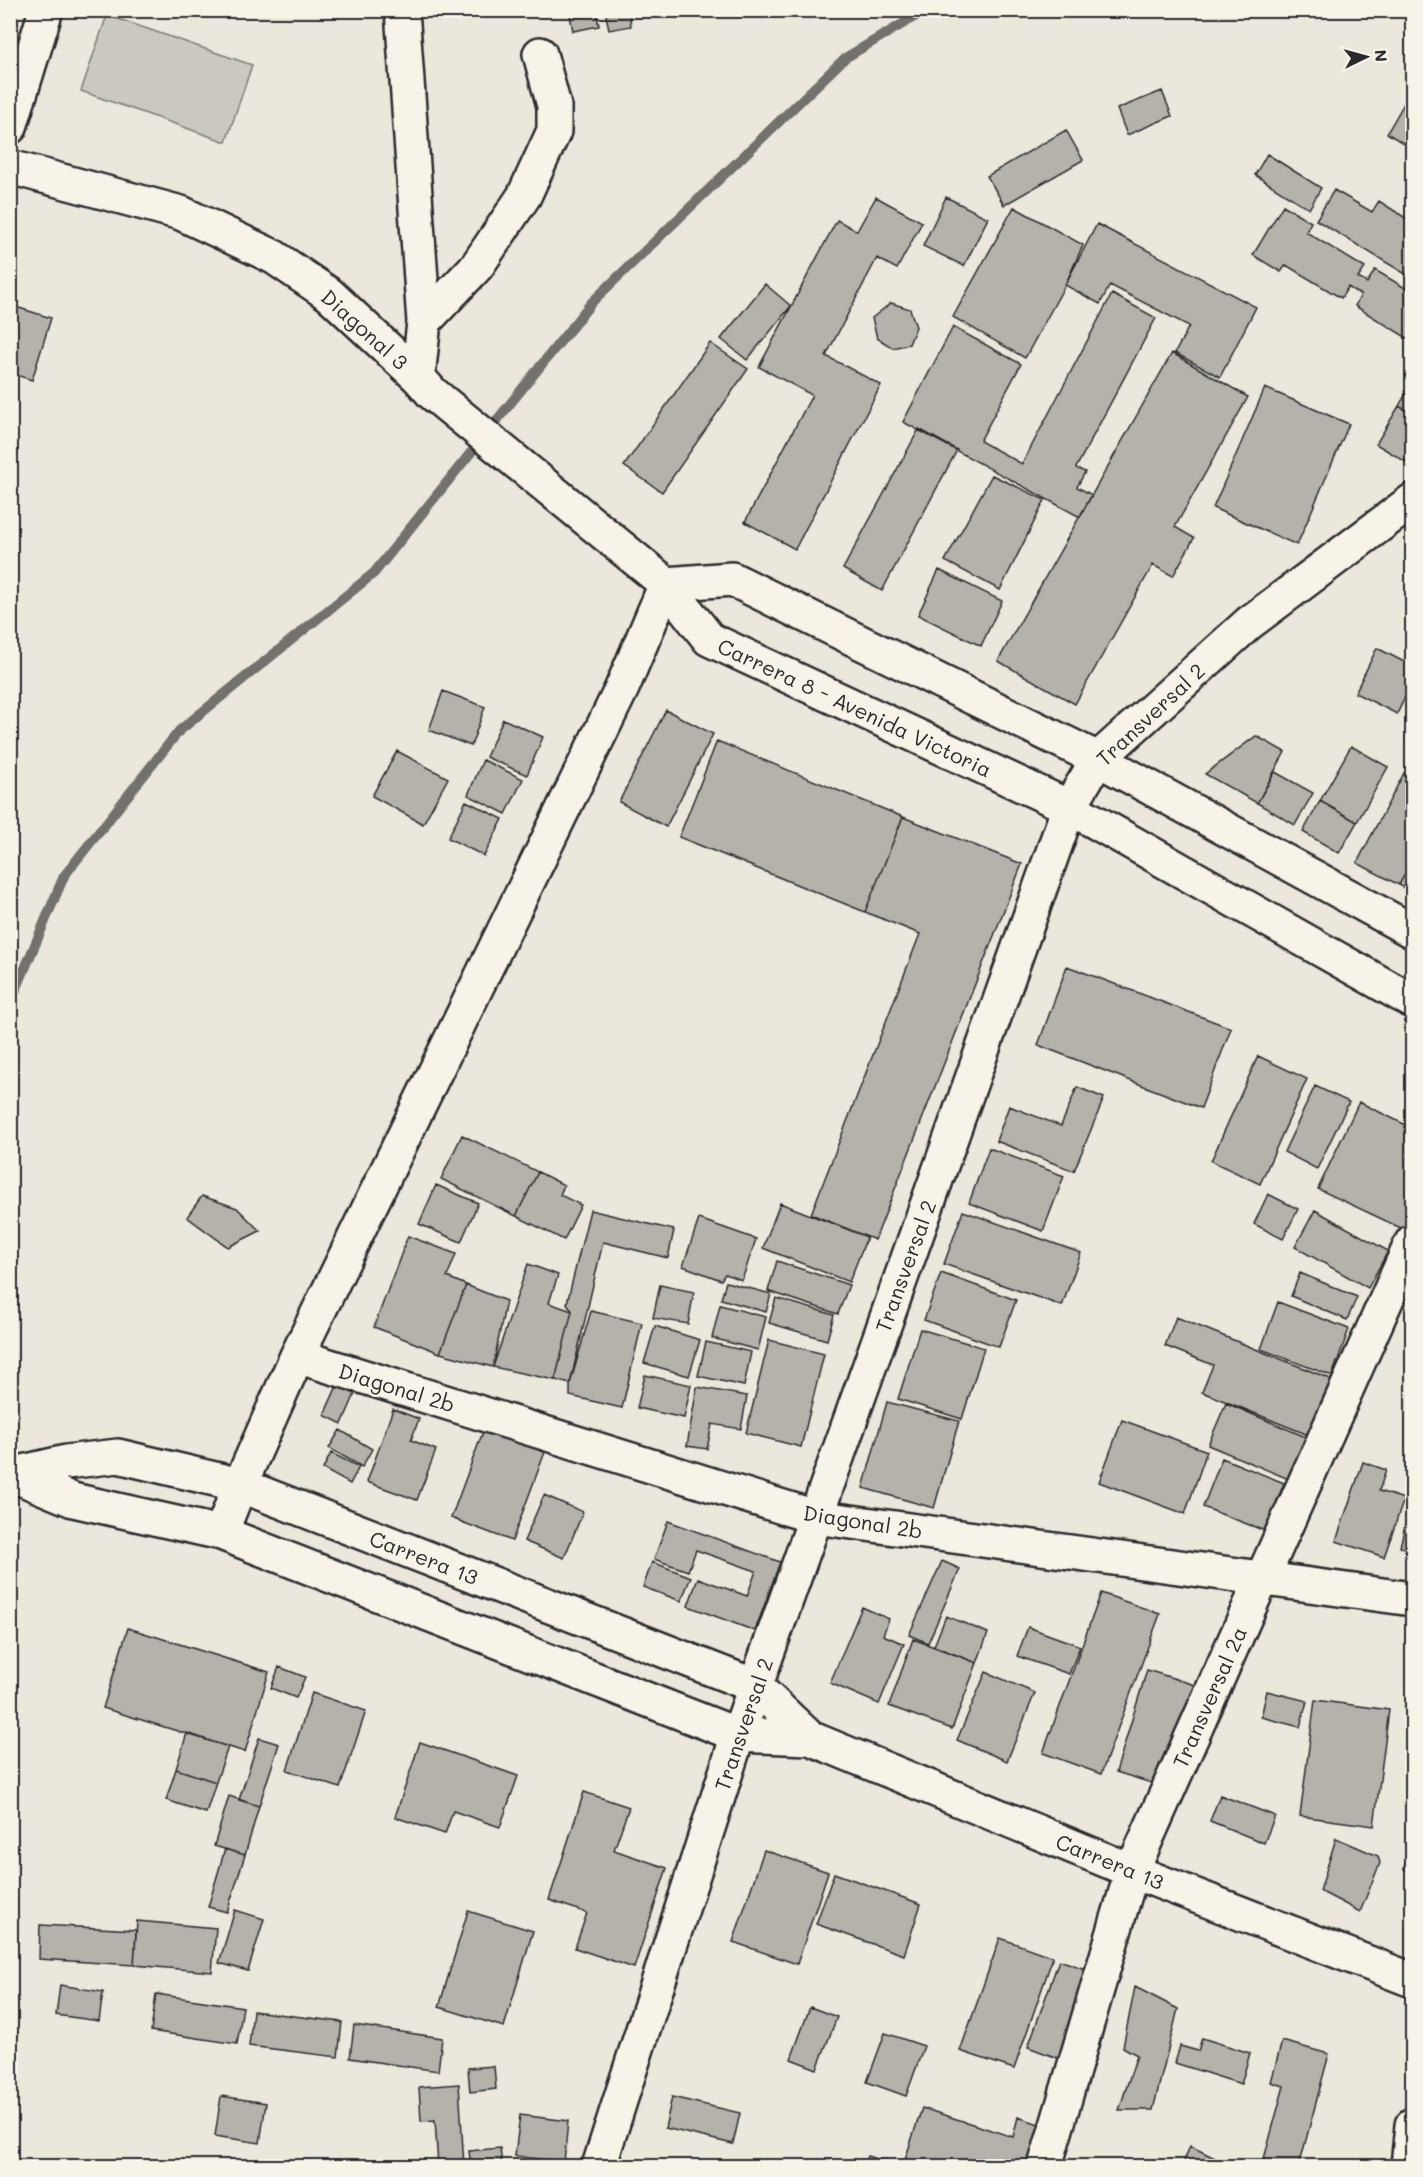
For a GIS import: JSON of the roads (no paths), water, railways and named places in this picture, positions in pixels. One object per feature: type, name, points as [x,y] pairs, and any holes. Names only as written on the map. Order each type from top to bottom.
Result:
[{"type":"street","points":[[10,127],[46,10]]},
{"type":"street","points":[[402,10],[424,322],[425,385]]},
{"type":"street","points":[[424,322],[477,266],[524,196],[554,131],[554,106],[540,54]]},
{"type":"street","name":"Diagonal 3","points":[[10,167],[181,213],[274,257],[330,296],[425,385],[506,455],[666,584]]},
{"type":"street","name":"Transversal 2","points":[[599,2166],[738,1735],[1069,807],[1098,759],[1249,623],[1413,501]]},
{"type":"street","points":[[221,1533],[297,1356],[622,688],[666,584],[732,579],[1098,759],[1413,931]]},
{"type":"street","name":"Carrera 8 - Avenida Victoria","points":[[666,584],[709,639],[1069,807],[1413,1001]]},
{"type":"street","name":"Transversal 2a","points":[[1045,2166],[1132,1871],[1413,1242]]},
{"type":"street","name":"Diagonal 2b","points":[[297,1356],[815,1517],[1413,1599]]},
{"type":"street","name":"Carrera 13","points":[[12,1475],[66,1462],[118,1456],[240,1485],[755,1686],[810,1738]]},
{"type":"street","name":"Carrera 13","points":[[12,1475],[73,1500],[221,1533],[738,1735],[810,1738],[1132,1871],[1413,1980]]},
{"type":"street","points":[[409,1607],[428,1558]]},
{"type":"street","points":[[1408,2166],[1413,2125]]},
{"type":"waterway","points":[[10,1004],[64,876],[179,731],[374,573],[592,302],[845,58],[926,10]]}]
